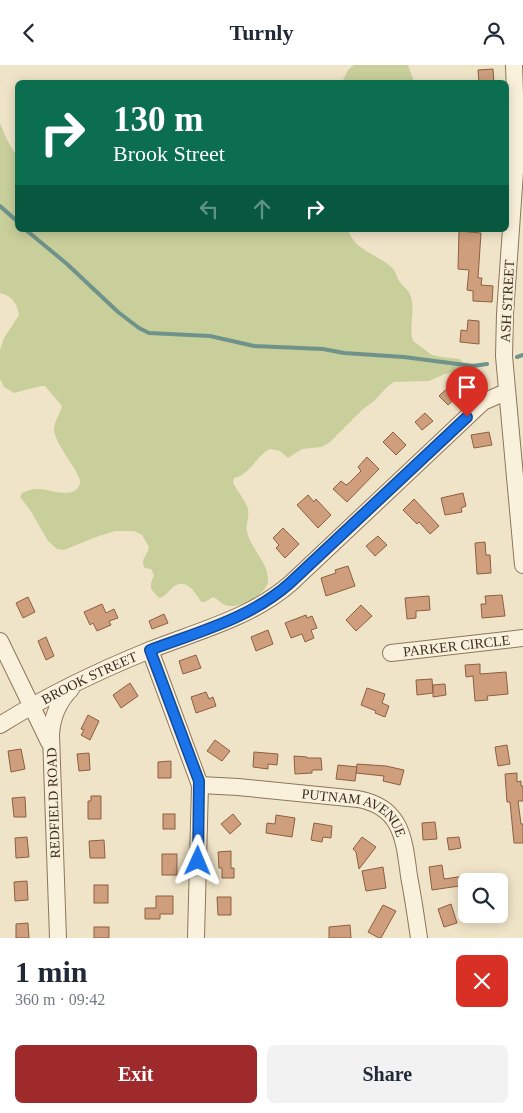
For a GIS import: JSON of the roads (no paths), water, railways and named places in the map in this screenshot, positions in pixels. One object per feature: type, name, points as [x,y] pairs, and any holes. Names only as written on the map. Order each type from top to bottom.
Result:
[{"type":"street","name":"ASH STREET","points":[[514,65],[516,111],[514,172],[504,348],[506,392],[523,565]]},
{"type":"street","name":"BROOK STREET","points":[[0,725],[82,679],[150,650],[236,617],[270,600],[483,402],[506,392]]},
{"type":"street","name":"PARKER CIRCLE","points":[[391,653],[523,638]]},
{"type":"street","points":[[0,641],[51,746]]},
{"type":"street","points":[[150,650],[200,785],[196,938]]},
{"type":"street","name":"REDFIELD ROAD","points":[[58,938],[51,746],[52,723],[56,709],[67,693],[82,679]]},
{"type":"street","name":"PUTNAM AVENUE","points":[[200,785],[358,799],[370,801],[385,809],[396,822],[404,837],[419,938]]},
{"type":"waterway","points":[[0,206],[15,219]]},
{"type":"waterway","points":[[28,232],[67,264],[118,312],[149,333],[210,336],[254,346],[323,349],[344,353],[404,357],[473,366],[487,364]]},
{"type":"waterway","points":[[517,357],[523,355]]}]
